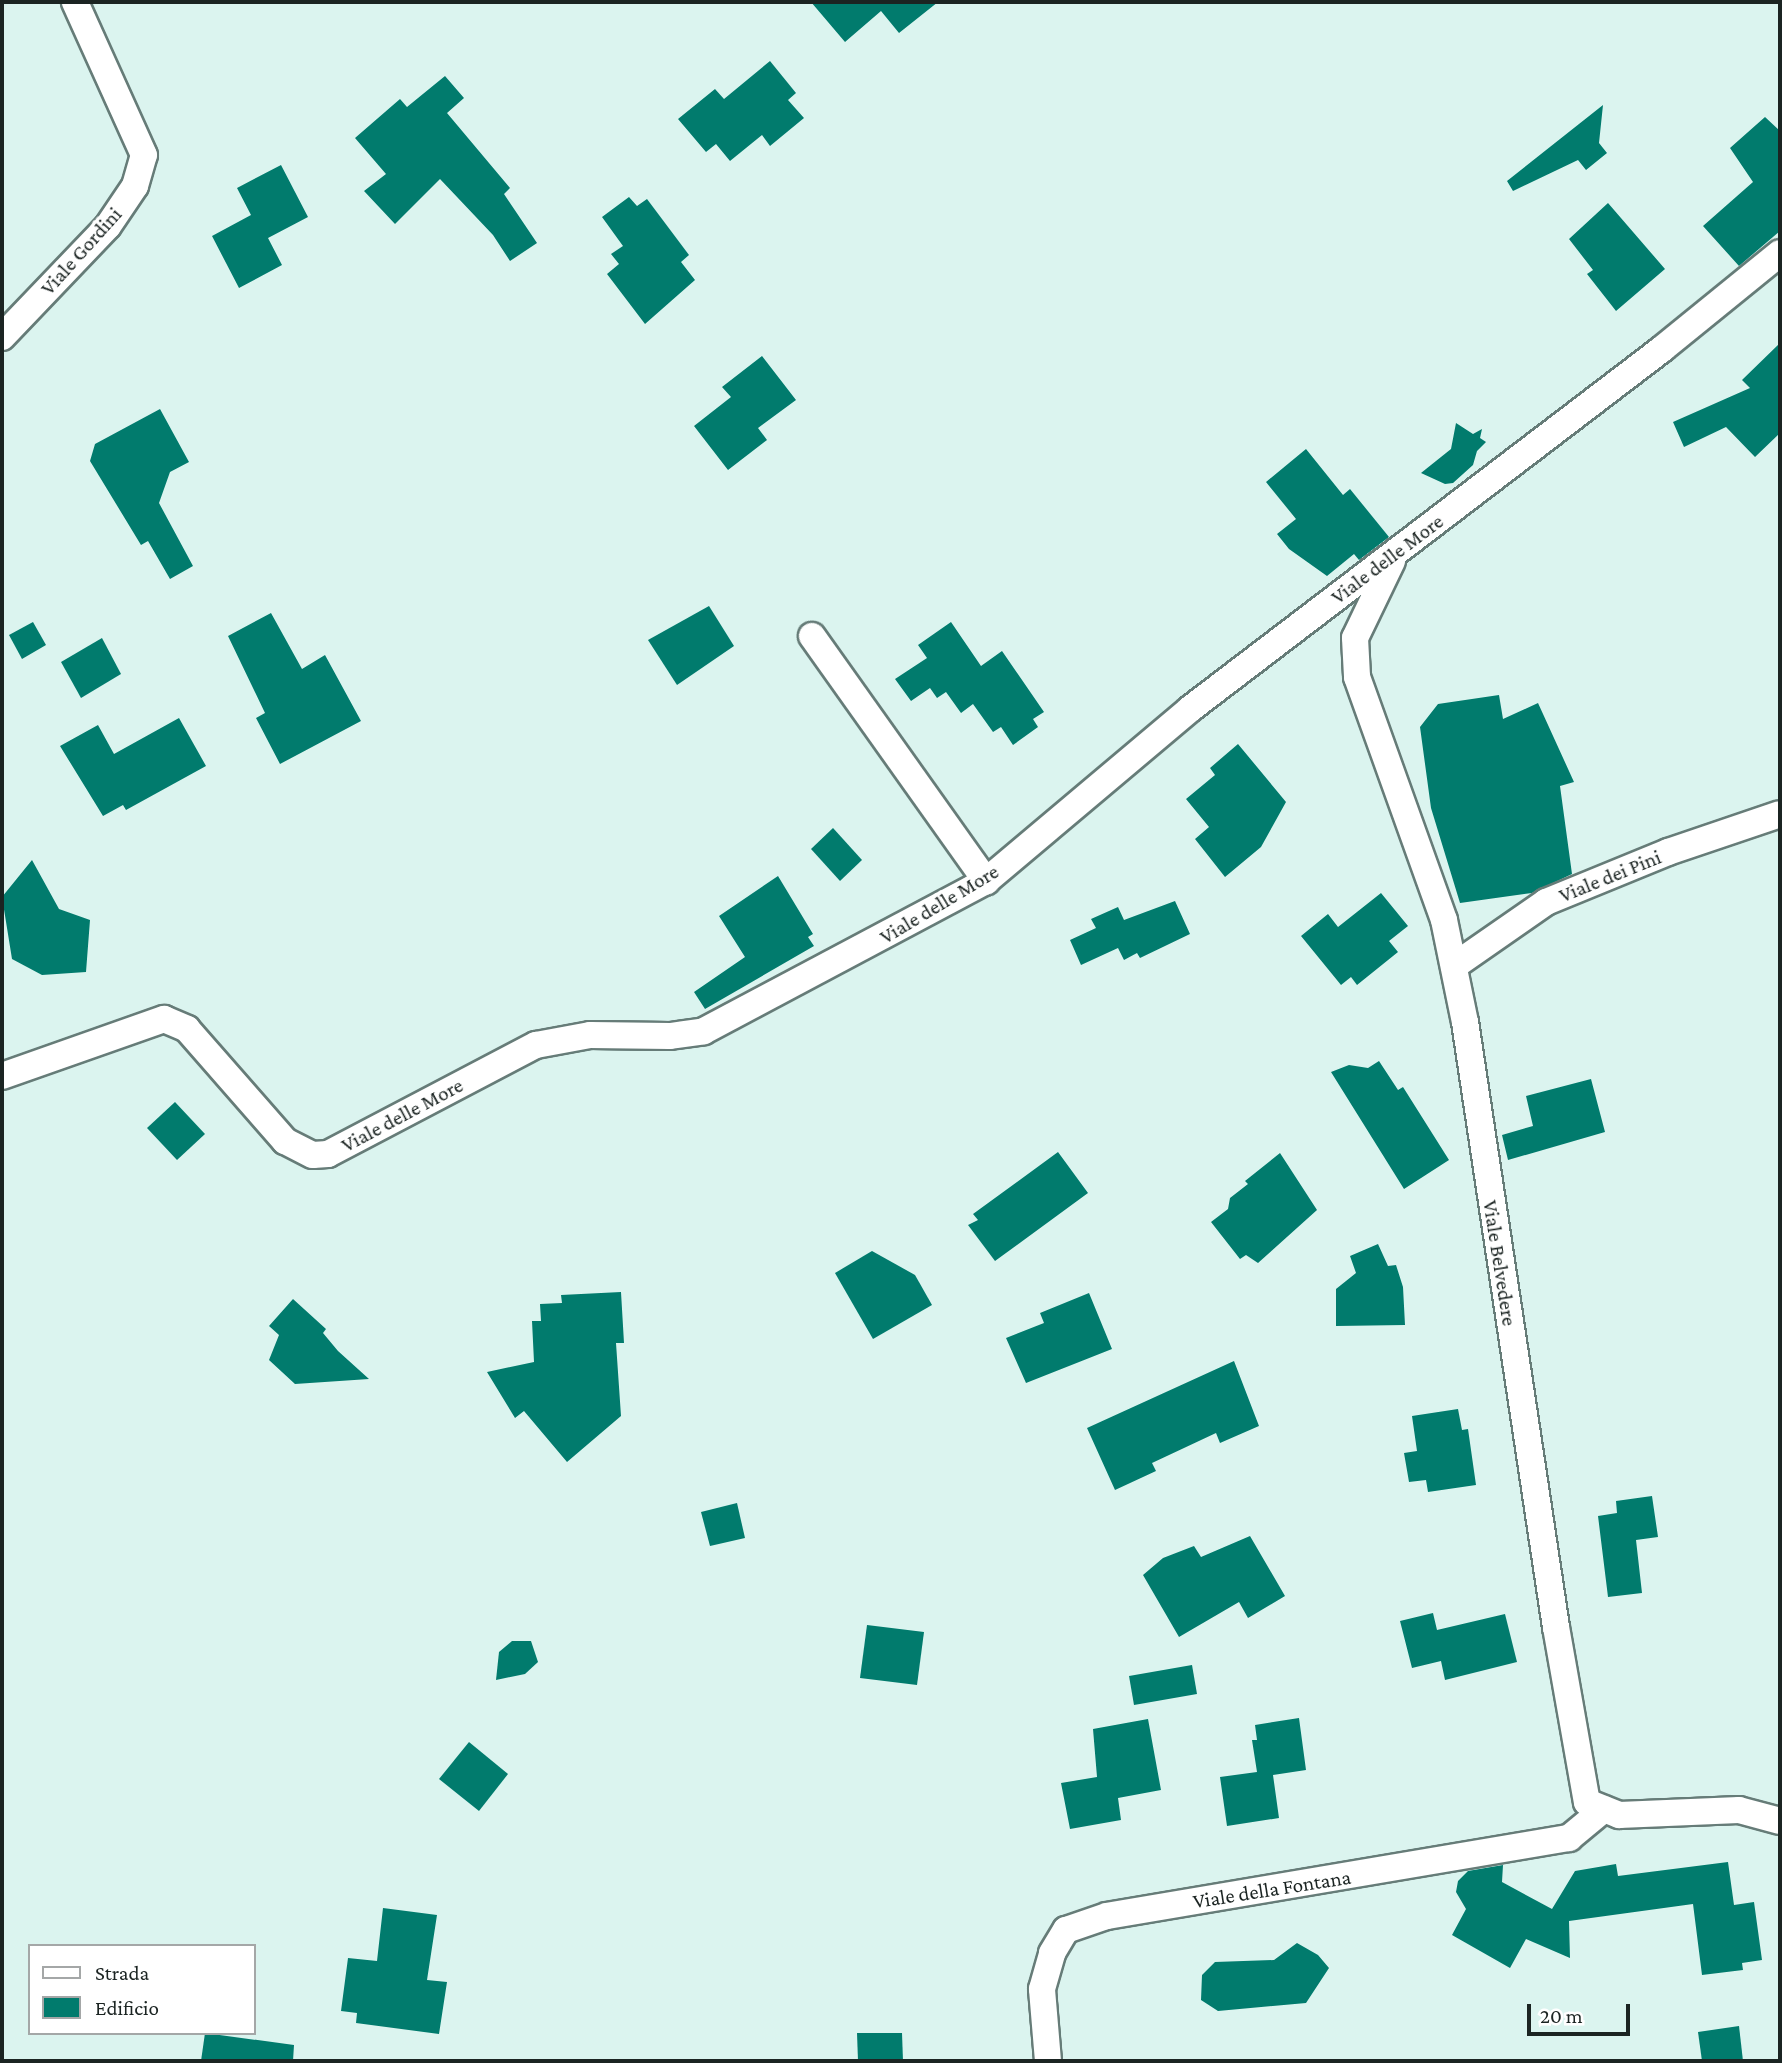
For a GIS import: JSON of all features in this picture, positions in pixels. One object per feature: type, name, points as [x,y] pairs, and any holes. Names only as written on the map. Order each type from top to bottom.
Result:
[{"type":"street","name":"Viale Gordini","points":[[2,337],[108,226],[135,186],[144,155],[75,2]]},
{"type":"street","name":"Viale delle More","points":[[2,1076],[164,1019],[187,1029],[285,1142],[313,1155],[328,1154],[536,1045],[590,1035],[670,1036],[704,1031],[986,881],[1191,709],[1780,253]]},
{"type":"street","name":"Viale Belvedere","points":[[1399,550],[1370,599],[1355,638],[1357,677],[1427,867],[1454,966],[1587,1802],[1604,1809]]},
{"type":"street","points":[[812,636],[986,881]]},
{"type":"street","name":"Viale dei Pini","points":[[1454,966],[1546,902],[1668,852],[1780,814]]},
{"type":"street","points":[[1604,1809],[1619,1815],[1739,1810],[1774,1815]]},
{"type":"street","name":"Viale della Fontana","points":[[1048,2061],[1042,1989],[1052,1953],[1066,1930],[1107,1916],[1569,1838],[1604,1809]]},
{"type":"building","points":[[811,2],[938,2],[899,33],[881,11],[845,42]]},
{"type":"building","points":[[770,61],[796,93],[788,100],[804,118],[770,146],[762,135],[730,161],[716,144],[706,152],[678,119],[715,89],[724,99]]},
{"type":"building","points":[[445,76],[464,98],[447,113],[510,188],[504,194],[537,243],[510,261],[493,235],[440,179],[395,224],[364,191],[386,174],[355,138],[400,99],[407,107]]},
{"type":"building","points":[[1603,105],[1599,143],[1607,153],[1586,170],[1578,160],[1513,191],[1507,181]]},
{"type":"building","points":[[1765,117],[1780,131],[1780,231],[1739,266],[1703,226],[1753,182],[1730,148]]},
{"type":"building","points":[[281,165],[308,217],[268,238],[282,265],[239,288],[212,236],[251,215],[237,188]]},
{"type":"building","points":[[629,197],[637,206],[647,199],[689,255],[681,262],[695,280],[645,324],[607,274],[619,264],[611,254],[623,246],[602,217]]},
{"type":"building","points":[[1608,203],[1665,269],[1616,311],[1587,274],[1593,270],[1569,239]]},
{"type":"building","points":[[1780,343],[1780,433],[1755,457],[1726,427],[1684,447],[1673,422],[1750,388],[1742,380]]},
{"type":"building","points":[[762,356],[796,400],[758,428],[767,440],[728,470],[694,426],[731,397],[722,387]]},
{"type":"building","points":[[160,409],[189,462],[170,472],[159,503],[193,566],[170,579],[148,541],[141,545],[90,461],[95,444]]},
{"type":"building","points":[[1456,423],[1473,434],[1482,429],[1480,438],[1486,442],[1477,451],[1473,465],[1453,483],[1445,484],[1421,473],[1451,449]]},
{"type":"building","points":[[1306,449],[1343,495],[1350,489],[1389,537],[1359,560],[1354,554],[1327,576],[1289,549],[1277,534],[1296,519],[1266,482]]},
{"type":"building","points":[[709,606],[734,646],[677,685],[648,640]]},
{"type":"building","points":[[271,613],[302,669],[325,655],[361,721],[280,764],[256,718],[265,713],[228,636]]},
{"type":"building","points":[[33,622],[46,645],[22,659],[9,635]]},
{"type":"building","points":[[951,622],[981,666],[1002,651],[1044,712],[1033,719],[1038,727],[1013,745],[1001,727],[993,732],[973,704],[961,713],[946,692],[937,698],[930,688],[911,701],[895,679],[927,658],[918,645]]},
{"type":"building","points":[[102,638],[121,674],[81,698],[61,662]]},
{"type":"building","points":[[1499,695],[1503,719],[1538,703],[1574,782],[1560,786],[1572,874],[1532,893],[1460,903],[1431,808],[1420,727],[1438,704]]},
{"type":"building","points":[[179,718],[206,766],[126,810],[123,805],[103,816],[60,746],[98,725],[114,754]]},
{"type":"building","points":[[1238,744],[1286,802],[1261,847],[1225,877],[1195,839],[1209,827],[1186,799],[1215,775],[1210,768]]},
{"type":"building","points":[[833,828],[862,860],[840,881],[811,849]]},
{"type":"building","points":[[32,860],[59,909],[90,920],[86,972],[42,975],[12,959],[2,897]]},
{"type":"building","points":[[778,876],[813,934],[808,937],[814,946],[705,1009],[694,992],[745,957],[719,916]]},
{"type":"building","points":[[1381,893],[1408,926],[1389,941],[1398,952],[1357,985],[1351,977],[1341,985],[1301,936],[1328,914],[1338,927]]},
{"type":"building","points":[[1175,901],[1190,934],[1140,958],[1137,953],[1124,960],[1118,948],[1081,965],[1070,940],[1096,928],[1091,919],[1118,907],[1124,920]]},
{"type":"building","points":[[1379,1061],[1398,1090],[1403,1087],[1449,1160],[1404,1189],[1331,1072],[1349,1065],[1368,1068]]},
{"type":"building","points":[[1591,1079],[1605,1132],[1508,1160],[1502,1135],[1533,1126],[1526,1096]]},
{"type":"building","points":[[175,1102],[205,1134],[177,1160],[147,1128]]},
{"type":"building","points":[[1058,1152],[1088,1193],[995,1261],[968,1225],[978,1220],[973,1214]]},
{"type":"building","points":[[1280,1153],[1317,1210],[1258,1263],[1246,1255],[1240,1259],[1211,1222],[1228,1209],[1230,1198],[1248,1184],[1245,1181]]},
{"type":"building","points":[[1378,1244],[1388,1266],[1396,1265],[1403,1287],[1405,1325],[1336,1326],[1336,1289],[1356,1273],[1350,1256]]},
{"type":"building","points":[[872,1251],[915,1275],[932,1305],[873,1339],[835,1273]]},
{"type":"building","points":[[621,1292],[624,1343],[616,1343],[621,1416],[567,1462],[524,1411],[515,1418],[487,1372],[534,1362],[532,1321],[541,1321],[540,1304],[562,1303],[561,1295]]},
{"type":"building","points":[[1089,1293],[1112,1349],[1026,1383],[1006,1338],[1044,1323],[1040,1313]]},
{"type":"building","points":[[293,1299],[326,1329],[323,1333],[338,1351],[369,1379],[295,1384],[269,1360],[279,1335],[269,1326]]},
{"type":"building","points":[[1234,1361],[1259,1426],[1220,1443],[1216,1433],[1152,1463],[1156,1471],[1115,1490],[1087,1428]]},
{"type":"building","points":[[1458,1409],[1462,1430],[1468,1429],[1476,1485],[1428,1492],[1426,1480],[1409,1482],[1404,1453],[1417,1451],[1412,1416]]},
{"type":"building","points":[[1652,1496],[1658,1537],[1636,1540],[1642,1593],[1608,1597],[1598,1516],[1617,1513],[1616,1501]]},
{"type":"building","points":[[737,1503],[745,1538],[710,1546],[701,1512]]},
{"type":"building","points":[[1250,1536],[1285,1596],[1248,1618],[1239,1602],[1179,1637],[1143,1575],[1163,1558],[1194,1546],[1201,1557]]},
{"type":"building","points":[[1433,1613],[1437,1630],[1505,1614],[1517,1662],[1445,1680],[1441,1661],[1412,1668],[1400,1621]]},
{"type":"building","points":[[867,1625],[924,1632],[917,1685],[860,1678]]},
{"type":"building","points":[[512,1641],[531,1641],[538,1662],[525,1674],[496,1680],[499,1652]]},
{"type":"building","points":[[1192,1665],[1197,1694],[1134,1705],[1129,1676]]},
{"type":"building","points":[[1299,1718],[1306,1770],[1273,1775],[1279,1818],[1227,1826],[1220,1777],[1257,1772],[1252,1740],[1257,1740],[1255,1725]]},
{"type":"building","points":[[1148,1719],[1161,1790],[1118,1798],[1121,1820],[1070,1829],[1061,1783],[1097,1777],[1093,1729]]},
{"type":"building","points":[[469,1742],[508,1774],[479,1811],[439,1779]]},
{"type":"building","points":[[1728,1862],[1734,1905],[1754,1902],[1762,1960],[1742,1963],[1743,1970],[1702,1975],[1693,1904],[1569,1921],[1570,1958],[1526,1939],[1510,1968],[1452,1935],[1466,1909],[1456,1892],[1458,1881],[1468,1871],[1503,1865],[1502,1882],[1552,1909],[1575,1871],[1616,1864],[1618,1876]]},
{"type":"building","points":[[383,1908],[437,1915],[427,1980],[447,1982],[439,2034],[356,2023],[357,2013],[341,2011],[348,1958],[377,1961]]},
{"type":"building","points":[[1297,1943],[1318,1955],[1329,1968],[1306,2003],[1218,2011],[1201,2000],[1202,1975],[1215,1962],[1274,1960]]},
{"type":"building","points":[[1739,2026],[1743,2061],[1702,2061],[1698,2032]]},
{"type":"building","points":[[857,2033],[902,2033],[903,2061],[858,2061]]},
{"type":"building","points":[[205,2035],[294,2045],[293,2061],[201,2061]]}]
